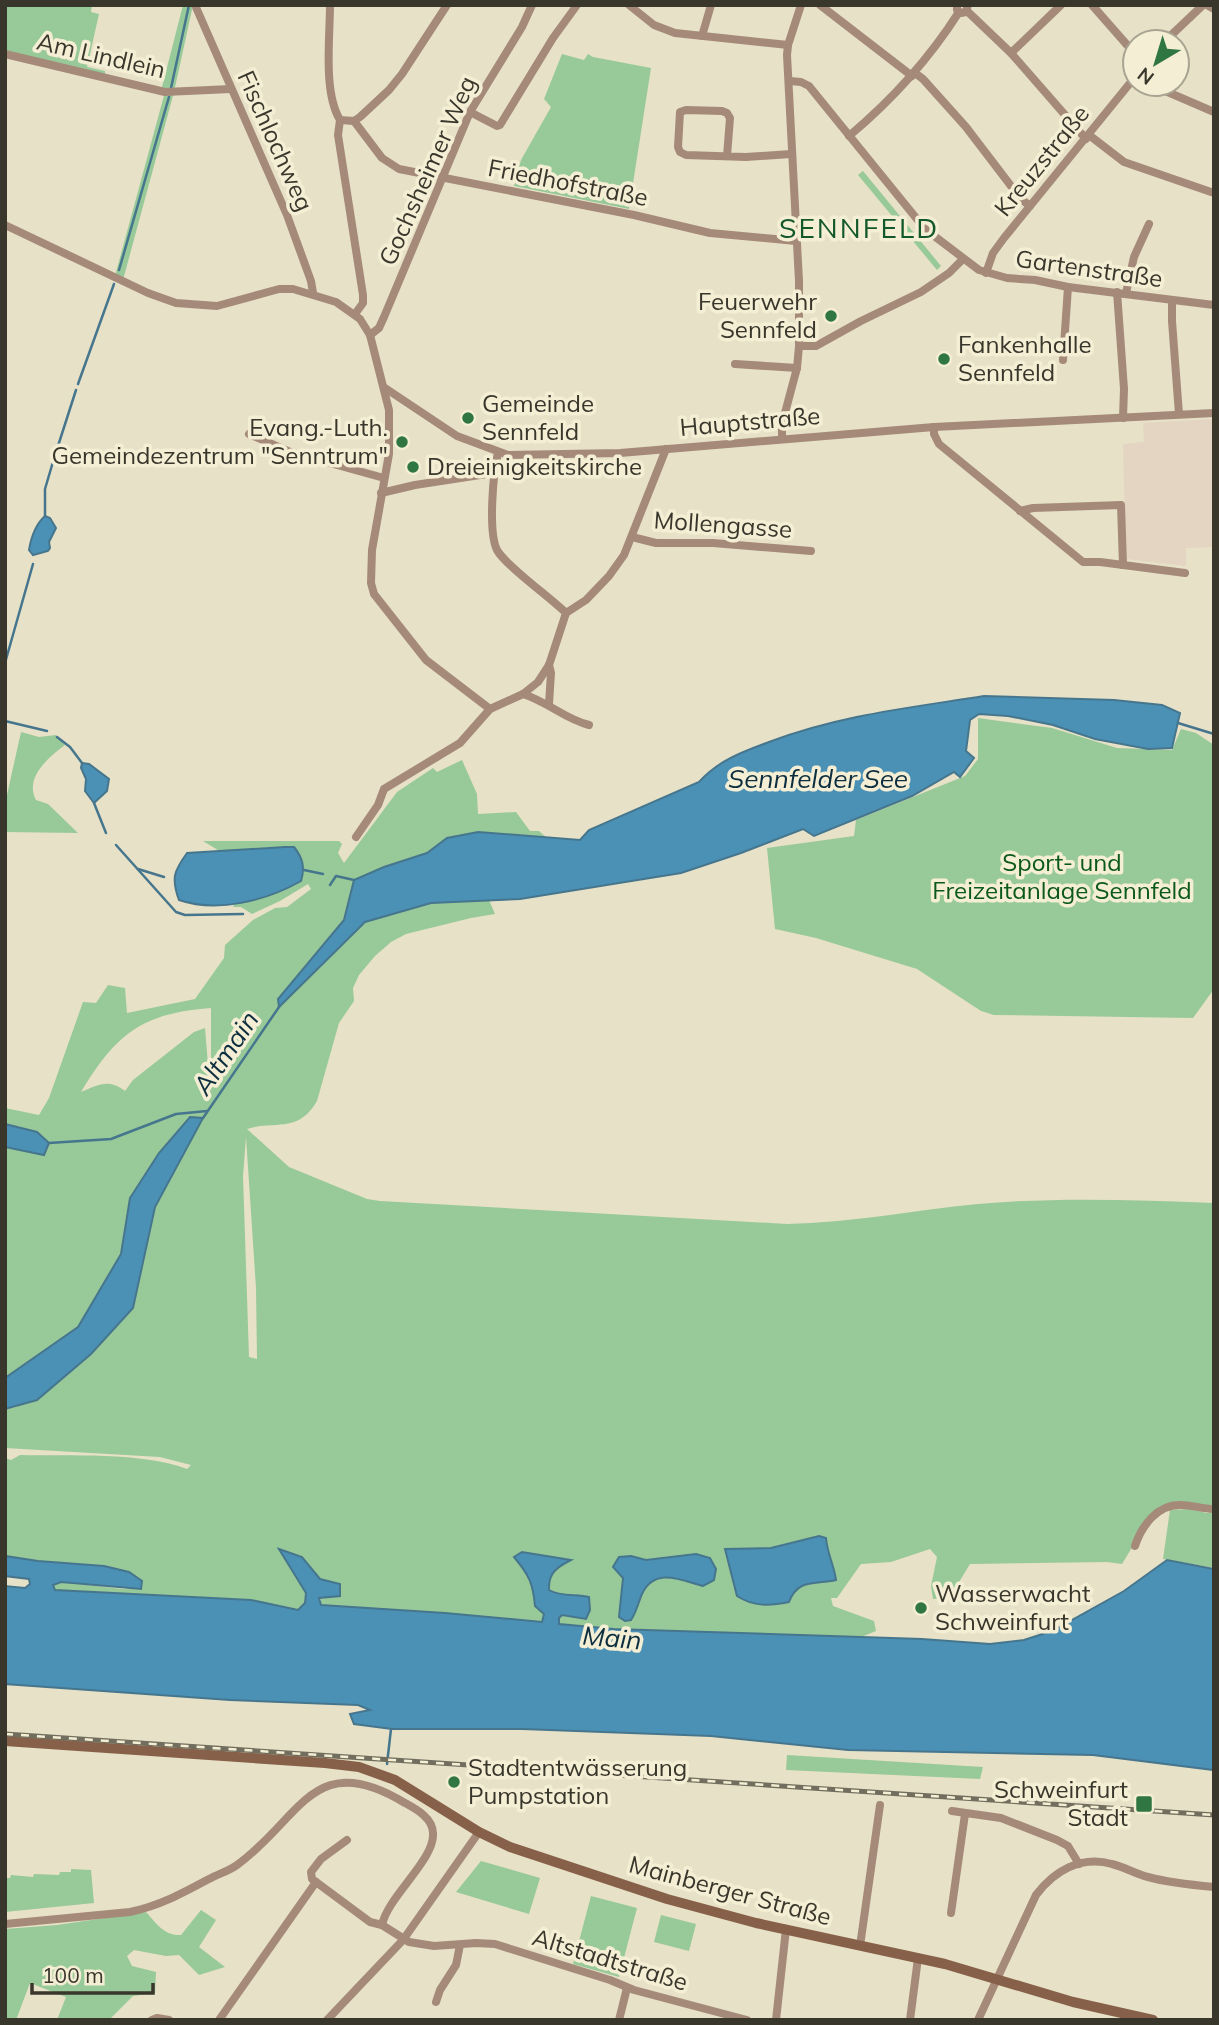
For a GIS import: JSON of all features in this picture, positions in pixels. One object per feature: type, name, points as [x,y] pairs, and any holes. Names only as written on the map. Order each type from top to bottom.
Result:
[{"type":"main road","name":"Mainberger Straße","points":[[5,1741],[313,1762],[359,1768],[395,1780],[479,1832],[519,1851],[610,1881],[710,1911],[918,1958],[1073,2002],[1153,2020]]},
{"type":"street","name":"Fischlochweg","points":[[195,5],[287,215],[313,293]]},
{"type":"street","points":[[330,5],[330,90],[334,110],[340,120],[338,135],[363,295],[363,303],[355,314]]},
{"type":"street","points":[[340,120],[354,121],[379,99],[402,74],[447,5]]},
{"type":"street","name":"Gochsheimer Weg","points":[[370,335],[379,328],[384,317],[470,112],[532,5]]},
{"type":"street","points":[[470,112],[497,126],[500,125],[577,5]]},
{"type":"street","points":[[629,5],[654,24],[675,33],[788,44]]},
{"type":"street","points":[[702,36],[711,5]]},
{"type":"street","points":[[782,438],[784,415],[797,368],[799,346],[799,281],[791,154],[788,44],[800,5]]},
{"type":"street","points":[[820,5],[923,79],[966,127],[1021,199],[1030,206]]},
{"type":"street","points":[[1011,53],[1061,5]]},
{"type":"street","points":[[1093,5],[1121,38]]},
{"type":"street","points":[[1178,28],[1200,7],[1214,9]]},
{"type":"street","points":[[849,136],[885,106],[963,8],[1011,53],[1088,137],[1124,162],[1214,194]]},
{"type":"street","name":"Am Lindlein","points":[[5,54],[165,92],[231,89]]},
{"type":"street","name":"Gartenstraße","points":[[790,81],[809,86],[925,229],[963,259],[986,273],[1035,279],[1068,287],[1214,305]]},
{"type":"street","name":"Kreuzstraße","points":[[986,273],[993,253],[1121,95]]},
{"type":"street","points":[[1182,98],[1214,112]]},
{"type":"street","points":[[727,156],[730,118],[727,113],[685,110],[680,112],[678,147],[680,152],[686,155],[727,156],[791,154]]},
{"type":"street","name":"Friedhofstraße","points":[[354,121],[389,164],[399,169],[634,215],[710,233],[796,242]]},
{"type":"street","points":[[1123,418],[1122,292],[1149,224]]},
{"type":"street","points":[[5,225],[148,293],[176,303],[217,306],[279,289],[293,289],[336,302],[355,314],[367,326],[389,410],[389,454],[372,550],[373,594],[426,660],[489,709]]},
{"type":"street","points":[[799,346],[817,346],[921,292],[949,273],[963,259]]},
{"type":"street","points":[[1063,360],[1068,287]]},
{"type":"street","points":[[1172,300],[1179,414]]},
{"type":"street","points":[[735,363],[797,368]]},
{"type":"street","name":"Hauptstraße","points":[[385,388],[457,436],[508,455],[561,456],[934,427],[1214,413]]},
{"type":"street","points":[[934,427],[934,435],[939,444],[1083,562],[1185,573]]},
{"type":"street","points":[[249,433],[290,452],[384,478]]},
{"type":"street","points":[[356,837],[378,805],[384,789],[460,743],[489,709],[523,694],[538,682],[549,665],[566,613],[586,600],[624,555],[666,449]]},
{"type":"street","points":[[498,453],[493,473],[493,532],[498,552],[566,613]]},
{"type":"street","points":[[381,493],[493,473]]},
{"type":"street","points":[[1020,511],[1033,508],[1121,505],[1123,565]]},
{"type":"street","name":"Mollengasse","points":[[632,537],[656,543],[713,542],[811,551]]},
{"type":"street","points":[[549,665],[549,704]]},
{"type":"street","points":[[523,694],[549,704],[569,718],[589,725]]},
{"type":"street","points":[[1135,1546],[1157,1511],[1166,1506],[1179,1504],[1214,1509]]},
{"type":"street","points":[[5,1924],[148,1909],[173,1899],[239,1863],[318,1789],[350,1781],[372,1786],[418,1811],[426,1817],[433,1829],[426,1855],[387,1912],[382,1925]]},
{"type":"street","points":[[860,1946],[880,1805]]},
{"type":"street","points":[[952,1811],[1001,1818],[1057,1840],[1068,1846],[1079,1864]]},
{"type":"street","points":[[951,1913],[965,1814]]},
{"type":"street","points":[[327,2020],[403,1940],[479,1832]]},
{"type":"street","points":[[219,2020],[316,1882],[311,1876],[317,1864],[347,1840]]},
{"type":"street","points":[[978,2020],[1036,1895],[1055,1874],[1079,1864],[1096,1861],[1107,1862],[1160,1881],[1214,1887]]},
{"type":"street","name":"Altstadtstraße","points":[[316,1882],[370,1922],[382,1925],[403,1940],[433,1947],[495,1944],[610,1980],[627,1988],[747,2020]]},
{"type":"street","points":[[776,2020],[786,1930]]},
{"type":"street","points":[[436,2002],[439,1990],[456,1965],[460,1945]]},
{"type":"street","points":[[910,2020],[918,1958]]},
{"type":"street","points":[[619,2020],[627,1988]]},
{"type":"street","points":[[152,2020],[169,2020]]},
{"type":"shaded area","points":[[1214,419],[1214,547],[1186,548],[1186,566],[1126,559],[1123,444],[1144,442],[1143,423]]},
{"type":"green space","points":[[5,5],[92,5],[91,12],[99,14],[87,67],[105,71],[105,77],[5,55]]},
{"type":"green space","points":[[183,5],[193,5],[174,92],[123,280],[115,276],[165,92],[161,91]]},
{"type":"green space","points":[[562,54],[584,60],[588,54],[651,68],[629,209],[514,186],[521,160],[551,107],[544,99]]},
{"type":"green space","points":[[863,171],[941,266],[937,270],[858,175]]},
{"type":"green space","name":"Sport- und Freizeitanlage Sennfeld","points":[[978,718],[1052,728],[1117,748],[1172,750],[1181,729],[1196,733],[1214,745],[1214,989],[1193,1018],[994,1015],[981,1011],[917,969],[816,938],[775,929],[767,848],[854,836],[856,820],[965,776],[978,759]]},
{"type":"green space","points":[[21,732],[39,737],[56,735],[65,745],[40,768],[33,783],[33,792],[36,800],[48,804],[78,833],[5,832],[5,804]]},
{"type":"green space","points":[[462,760],[477,794],[478,814],[516,812],[530,831],[539,831],[547,838],[478,832],[447,838],[427,853],[355,880],[344,920],[278,999],[279,1006],[365,922],[431,903],[489,900],[495,914],[406,934],[391,942],[359,975],[353,988],[354,1001],[339,1023],[317,1101],[310,1111],[294,1122],[247,1129],[289,1167],[367,1199],[380,1201],[787,1224],[1037,1200],[1214,1203],[1214,1509],[1166,1506],[1145,1526],[1122,1564],[970,1564],[950,1597],[933,1599],[931,1586],[937,1557],[930,1549],[891,1562],[861,1564],[837,1598],[831,1598],[833,1606],[874,1621],[876,1631],[861,1637],[614,1629],[445,1613],[321,1605],[320,1579],[302,1557],[281,1550],[307,1593],[305,1603],[298,1610],[251,1600],[55,1590],[52,1585],[61,1582],[123,1589],[141,1588],[38,1561],[5,1556],[5,1458],[11,1460],[20,1455],[105,1456],[149,1460],[187,1469],[191,1465],[160,1457],[5,1448],[5,1409],[16,1407],[91,1354],[133,1308],[155,1207],[202,1118],[189,1117],[159,1153],[130,1198],[121,1253],[78,1327],[5,1378],[5,1147],[10,1149],[36,1132],[5,1124],[5,1108],[39,1115],[49,1098],[83,1002],[96,1003],[108,985],[125,988],[127,1013],[195,999],[224,958],[225,945],[253,920],[275,908],[287,907],[311,889],[308,884],[252,914],[241,907],[233,907],[235,903],[278,893],[290,887],[304,870],[301,856],[271,847],[221,852],[203,841],[339,841],[342,844],[338,853],[344,863],[397,792],[433,768],[437,772]],"holes":[[[211,1008],[211,1065],[215,1086],[209,1077],[205,1028],[194,1032],[133,1080],[125,1091],[109,1084],[81,1092],[106,1055],[133,1030],[166,1015]],[[246,1137],[256,1288],[257,1359],[249,1357],[243,1176]]]},
{"type":"green space","points":[[1189,1509],[1207,1513],[1214,1511],[1214,1568],[1163,1559],[1170,1510]]},
{"type":"green space","points":[[787,1755],[983,1767],[980,1779],[786,1770]]},
{"type":"green space","points":[[481,1861],[540,1878],[529,1914],[456,1892]]},
{"type":"green space","points":[[71,1869],[91,1870],[94,1903],[5,1912],[5,1878],[10,1878],[11,1875],[59,1875],[60,1872],[71,1872]]},
{"type":"green space","points":[[591,1896],[637,1908],[619,1977],[573,1964]]},
{"type":"green space","points":[[201,1910],[216,1920],[199,1947],[225,1967],[199,1975],[179,1955],[166,1956],[134,1950],[127,1956],[132,1966],[156,1972],[155,1993],[133,1996],[109,2020],[57,2020],[66,1997],[30,1983],[16,2020],[5,2020],[5,1929],[57,1925],[146,1912],[165,1931],[181,1935]]},
{"type":"green space","points":[[661,1915],[696,1924],[689,1951],[654,1942]]},
{"type":"water","points":[[45,516],[50,518],[56,528],[49,542],[50,548],[33,555],[29,550],[31,541]]},
{"type":"water","name":"Sennfelder See","points":[[984,696],[1114,700],[1162,705],[1180,713],[1172,748],[1148,749],[1095,739],[1053,725],[1008,716],[979,714],[970,720],[966,751],[974,758],[960,777],[954,772],[912,796],[814,836],[803,829],[681,873],[520,899],[431,903],[365,922],[279,1007],[278,999],[344,920],[354,880],[427,853],[447,838],[478,832],[580,840],[589,830],[699,782],[723,762],[769,742],[848,719]]},
{"type":"water","points":[[82,763],[89,764],[109,779],[107,791],[94,803],[85,791],[86,779],[81,768]]},
{"type":"water","points":[[294,847],[301,859],[303,872],[301,881],[287,888],[257,899],[225,905],[194,904],[179,900],[175,875],[187,853]]},
{"type":"water","name":"Altmain","points":[[190,1117],[203,1118],[155,1207],[133,1308],[91,1354],[37,1400],[5,1409],[5,1378],[78,1327],[121,1254],[130,1198],[159,1153]]},
{"type":"water","points":[[5,1124],[37,1132],[49,1143],[44,1155],[5,1147]]},
{"type":"water","points":[[819,1536],[826,1538],[836,1580],[802,1586],[789,1602],[756,1604],[737,1596],[725,1549],[771,1548]]},
{"type":"water","name":"Main","points":[[279,1549],[302,1557],[320,1579],[340,1584],[340,1596],[319,1598],[321,1605],[542,1622],[544,1614],[535,1606],[529,1580],[514,1557],[522,1552],[571,1560],[554,1571],[549,1590],[558,1594],[589,1597],[590,1610],[586,1619],[562,1615],[559,1624],[614,1629],[922,1639],[990,1644],[1024,1640],[1052,1631],[1124,1591],[1167,1560],[1214,1569],[1214,1770],[1093,1755],[848,1750],[711,1736],[522,1729],[392,1729],[354,1724],[350,1714],[370,1710],[358,1705],[230,1700],[5,1684],[5,1586],[25,1588],[30,1584],[29,1579],[5,1576],[5,1556],[104,1566],[129,1572],[142,1581],[141,1589],[61,1582],[53,1585],[55,1590],[251,1600],[298,1610],[305,1603],[306,1593]]},
{"type":"water","points":[[696,1554],[710,1558],[716,1569],[714,1580],[703,1586],[670,1578],[654,1580],[642,1594],[631,1620],[625,1621],[619,1617],[623,1578],[613,1567],[619,1557],[631,1556],[646,1560]]},
{"type":"waterway","points":[[171,88],[189,5]]},
{"type":"waterway","points":[[119,270],[169,97]]},
{"type":"waterway","points":[[78,384],[114,284]]},
{"type":"waterway","points":[[58,446],[76,390]]},
{"type":"waterway","points":[[45,516],[45,489],[55,455]]},
{"type":"waterway","points":[[5,663],[33,564]]},
{"type":"waterway","points":[[5,721],[47,731]]},
{"type":"waterway","name":"Sennfelder See","points":[[1178,723],[1214,734]]},
{"type":"waterway","points":[[57,737],[70,747],[82,763]]},
{"type":"waterway","points":[[94,803],[106,833]]},
{"type":"waterway","points":[[116,845],[176,912],[185,915],[243,914]]},
{"type":"waterway","points":[[138,869],[164,877]]},
{"type":"waterway","points":[[304,870],[323,874]]},
{"type":"waterway","points":[[330,885],[336,876],[354,880]]},
{"type":"waterway","name":"Altmain","points":[[203,1118],[279,1007]]},
{"type":"waterway","points":[[49,1143],[111,1139],[176,1114],[207,1111]]},
{"type":"waterway","points":[[387,1764],[391,1729]]},
{"type":"railway","points":[[5,1734],[1214,1815]]},
{"type":"place","name":"Feuerwehr Sennfeld","points":[[831,316]]},
{"type":"place","name":"Fankenhalle Sennfeld","points":[[944,359]]},
{"type":"place","name":"Gemeinde Sennfeld","points":[[468,418]]},
{"type":"place","name":"Evang.-Luth. Gemeindezentrum \"Senntrum\"","points":[[402,442]]},
{"type":"place","name":"Dreieinigkeitskirche","points":[[413,467]]},
{"type":"place","name":"Wasserwacht Schweinfurt","points":[[921,1608]]},
{"type":"place","name":"Stadtentwässerung Pumpstation","points":[[454,1782]]},
{"type":"place","name":"Schweinfurt Stadt","points":[[1144,1804]]},
{"type":"district","name":"SENNFELD","points":[[859,228]]}]
